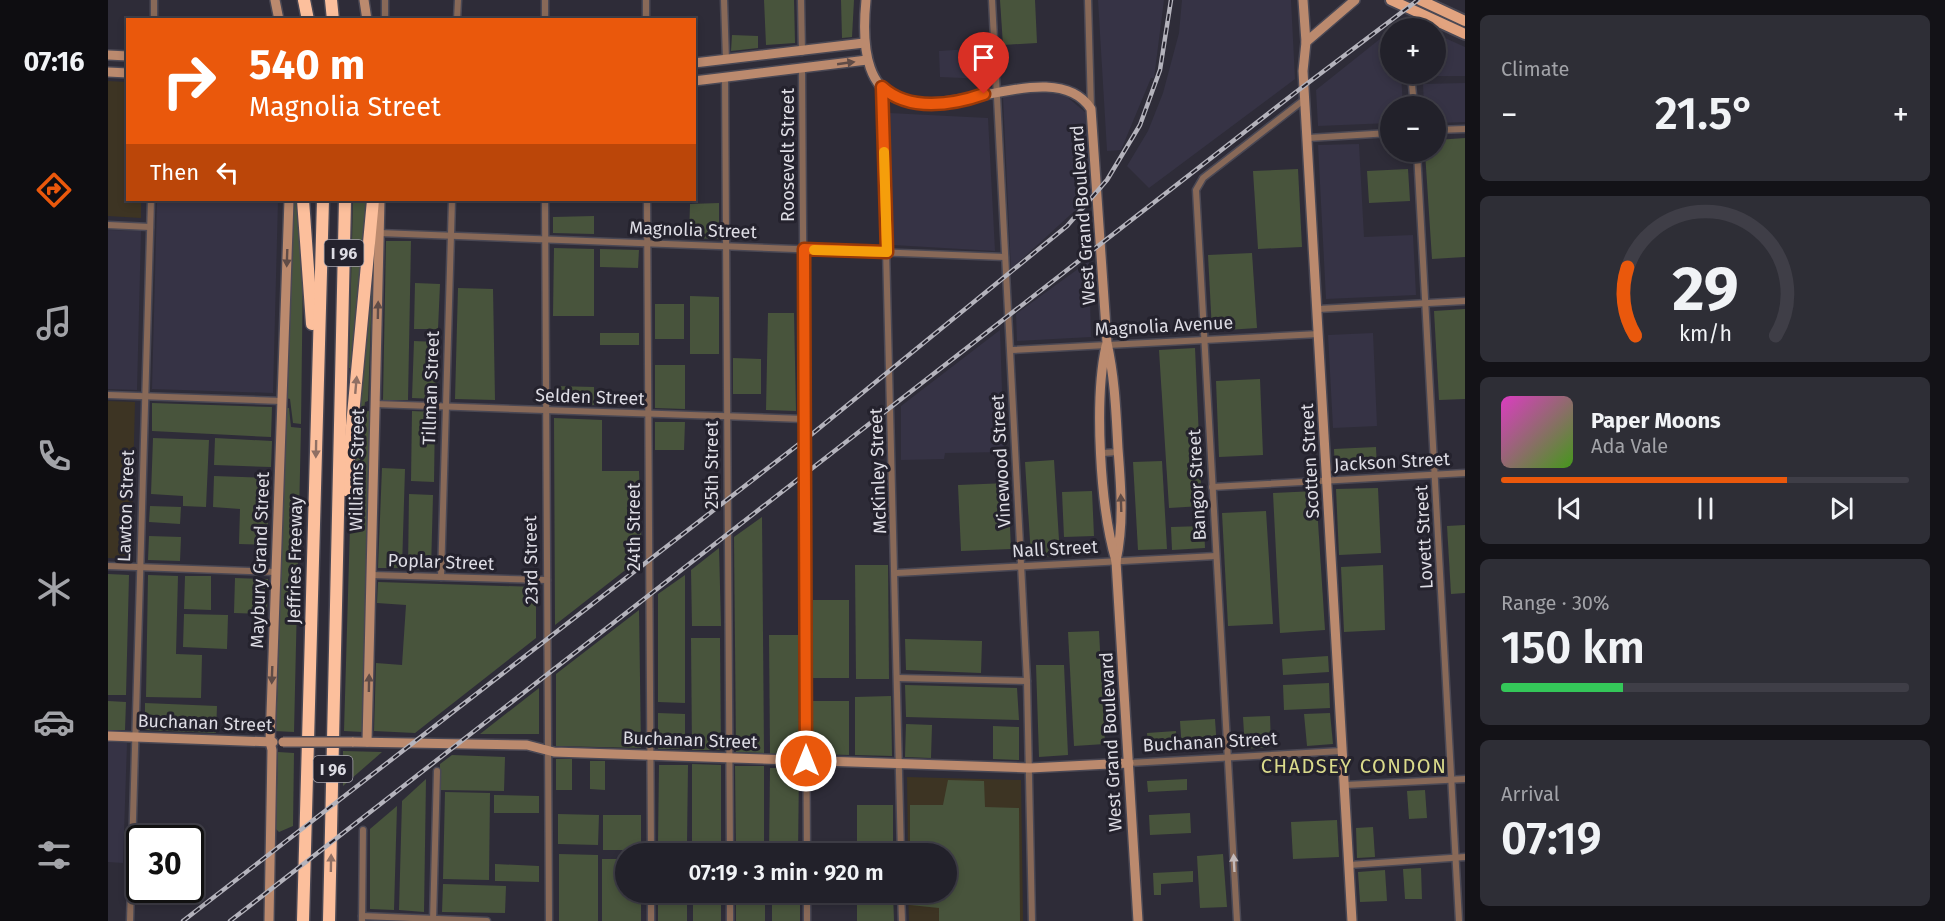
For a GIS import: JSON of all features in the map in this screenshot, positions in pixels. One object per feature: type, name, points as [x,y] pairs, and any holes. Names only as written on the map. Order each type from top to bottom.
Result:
[{"type":"highway","points":[[304,0],[308,18]]},
{"type":"highway","points":[[332,0],[334,18]]},
{"type":"highway","points":[[303,201],[317,390]]},
{"type":"highway","name":"Jeffries Freeway","points":[[303,921],[307,845],[323,201]]},
{"type":"highway","name":"I 96","points":[[329,921],[345,201]]},
{"type":"highway","points":[[337,590],[373,201]]},
{"type":"highway","points":[[295,921],[303,907]]},
{"type":"main road","points":[[1391,0],[1465,34]]},
{"type":"main road","points":[[1420,0],[1465,21]]},
{"type":"street","points":[[154,0],[154,18]]},
{"type":"street","points":[[275,0],[279,18]]},
{"type":"street","points":[[364,0],[367,18]]},
{"type":"street","points":[[385,18],[386,0]]},
{"type":"street","points":[[457,18],[458,0]]},
{"type":"street","points":[[545,0],[545,18]]},
{"type":"street","points":[[646,0],[646,18]]},
{"type":"street","points":[[724,0],[726,60]]},
{"type":"street","points":[[801,0],[802,52]]},
{"type":"street","points":[[866,0],[864,43],[867,60],[882,87]]},
{"type":"street","name":"Vinewood Street","points":[[992,0],[1027,681],[1032,921]]},
{"type":"street","points":[[1088,0],[1091,109]]},
{"type":"street","name":"Scotten Street","points":[[1303,0],[1306,42],[1303,70],[1352,921]]},
{"type":"street","points":[[1306,42],[1355,0]]},
{"type":"street","points":[[696,63],[864,43]]},
{"type":"street","points":[[108,55],[125,57]]},
{"type":"street","points":[[775,55],[772,64],[777,72]]},
{"type":"street","points":[[750,58],[756,65],[752,75]]},
{"type":"street","points":[[696,81],[867,60]]},
{"type":"street","name":"Roosevelt Street","points":[[802,69],[807,843]]},
{"type":"street","points":[[108,72],[126,71]]},
{"type":"street","name":"25th Street","points":[[725,77],[730,843]]},
{"type":"street","name":"West Grand Boulevard","points":[[882,87],[898,97],[925,104],[962,101],[997,92],[1033,88],[1055,89],[1076,96],[1091,109],[1107,343],[1115,381],[1119,452],[1121,516],[1116,561]]},
{"type":"street","name":"McKinley Street","points":[[882,87],[896,573],[901,843]]},
{"type":"street","name":"Bangor Street","points":[[1238,921],[1196,190],[1198,184],[1305,98]]},
{"type":"street","points":[[1446,130],[1465,129]]},
{"type":"street","points":[[1308,138],[1380,134]]},
{"type":"street","name":"Lovett Street","points":[[1418,162],[1459,921]]},
{"type":"street","name":"Lawton Street","points":[[130,921],[151,201]]},
{"type":"street","name":"Maybury Grand Street","points":[[269,921],[273,750],[270,742],[289,201]]},
{"type":"street","name":"Williams Street","points":[[367,742],[380,201]]},
{"type":"street","name":"Tillman Street","points":[[441,577],[452,201]]},
{"type":"street","name":"23rd Street","points":[[545,201],[549,921]]},
{"type":"street","name":"24th Street","points":[[647,201],[651,843]]},
{"type":"street","points":[[108,225],[150,227]]},
{"type":"street","name":"Magnolia Street","points":[[380,233],[1005,257]]},
{"type":"street","points":[[1318,309],[1465,301]]},
{"type":"street","name":"Magnolia Avenue","points":[[1011,350],[1107,343],[1319,334]]},
{"type":"street","name":"West Grand Boulevard","points":[[1107,343],[1100,382],[1102,453],[1107,522],[1116,561],[1138,921]]},
{"type":"street","points":[[108,395],[282,401]]},
{"type":"street","name":"Selden Street","points":[[375,404],[804,419]]},
{"type":"street","points":[[1102,453],[1119,452]]},
{"type":"street","name":"Jackson Street","points":[[1212,487],[1465,473]]},
{"type":"street","name":"Nall Street","points":[[896,573],[1216,556]]},
{"type":"street","points":[[108,566],[276,572]]},
{"type":"street","name":"Poplar Street","points":[[371,575],[547,580]]},
{"type":"street","points":[[898,678],[1027,681]]},
{"type":"street","name":"Buchanan Street","points":[[108,736],[270,742],[527,745],[547,751],[1030,768],[1342,751]]},
{"type":"street","points":[[433,920],[437,771]]},
{"type":"street","points":[[1345,786],[1465,779]]},
{"type":"street","points":[[363,830],[362,919],[487,921]]},
{"type":"street","points":[[1349,865],[1465,857]]},
{"type":"street","points":[[651,903],[651,921]]},
{"type":"street","points":[[730,903],[730,921]]},
{"type":"street","points":[[807,903],[807,921]]},
{"type":"street","points":[[901,903],[902,921]]},
{"type":"shaded area","points":[[1098,0],[1164,0],[1154,78],[1151,78],[1121,150],[1107,151]]},
{"type":"shaded area","points":[[1182,0],[1291,0],[1295,79],[1149,188],[1127,166],[1148,131],[1163,93],[1179,33]]},
{"type":"shaded area","points":[[1446,38],[1465,47],[1465,76],[1446,76]]},
{"type":"shaded area","points":[[1380,39],[1380,84],[1402,84],[1402,96],[1380,96],[1380,123],[1318,126],[1316,90]]},
{"type":"shaded area","points":[[984,48],[986,79],[940,77],[939,51]]},
{"type":"shaded area","points":[[108,81],[126,82],[126,201],[141,201],[141,218],[108,216]]},
{"type":"shaded area","points":[[1465,83],[1465,122],[1446,123],[1446,96],[1424,96],[1423,84]]},
{"type":"shaded area","points":[[1046,92],[1066,96],[1085,112],[1092,195],[1011,269],[1003,97],[1009,93]]},
{"type":"shaded area","points":[[889,113],[988,118],[995,251],[893,245]]},
{"type":"shaded area","points":[[1359,144],[1364,237],[1413,235],[1416,295],[1326,299],[1318,145]]},
{"type":"shaded area","points":[[157,201],[278,201],[273,393],[152,389]]},
{"type":"shaded area","points":[[108,230],[141,231],[137,390],[108,389]]},
{"type":"shaded area","points":[[1089,261],[1091,337],[1017,341],[1016,314]]},
{"type":"shaded area","points":[[1000,330],[1004,452],[945,453],[944,459],[901,460],[901,406]]},
{"type":"shaded area","points":[[1373,333],[1377,426],[1333,428],[1328,335]]},
{"type":"shaded area","points":[[108,401],[135,402],[131,559],[108,558]]},
{"type":"shaded area","points":[[108,742],[127,743],[123,863],[108,862]]},
{"type":"shaded area","points":[[907,777],[1021,780],[1023,921],[909,921],[908,903],[957,903],[957,843],[908,843]]},
{"type":"green space","points":[[764,0],[794,0],[795,43],[766,45]]},
{"type":"green space","points":[[841,0],[854,0],[852,37],[842,38]]},
{"type":"green space","points":[[1000,0],[1035,0],[1037,43],[1003,45]]},
{"type":"green space","points":[[732,35],[758,36],[758,48],[731,51]]},
{"type":"green space","points":[[1465,138],[1465,257],[1432,259],[1426,162],[1446,162],[1446,139]]},
{"type":"green space","points":[[1298,169],[1302,247],[1258,249],[1253,171]]},
{"type":"green space","points":[[1408,169],[1410,201],[1369,203],[1367,171]]},
{"type":"green space","points":[[291,201],[297,201],[303,266],[301,424],[293,423],[290,399],[286,398]]},
{"type":"green space","points":[[353,201],[369,201],[352,368],[349,368]]},
{"type":"green space","points":[[719,203],[719,239],[689,238],[690,204]]},
{"type":"green space","points":[[375,210],[368,401],[365,402],[362,425],[355,425]]},
{"type":"green space","points":[[594,216],[594,234],[553,233],[553,217]]},
{"type":"green space","points":[[386,241],[411,241],[408,400],[383,400]]},
{"type":"green space","points":[[554,248],[594,249],[594,316],[553,316]]},
{"type":"green space","points":[[600,249],[639,250],[638,268],[600,267]]},
{"type":"green space","points":[[1252,253],[1257,328],[1212,331],[1208,255]]},
{"type":"green space","points":[[415,283],[440,284],[438,329],[414,329]]},
{"type":"green space","points":[[458,288],[493,289],[495,400],[455,399]]},
{"type":"green space","points":[[690,296],[719,297],[719,354],[690,354]]},
{"type":"green space","points":[[655,304],[684,304],[684,339],[655,339]]},
{"type":"green space","points":[[1465,309],[1465,399],[1439,400],[1434,311]]},
{"type":"green space","points":[[768,313],[794,313],[796,411],[766,410]]},
{"type":"green space","points":[[600,333],[639,333],[639,345],[600,345]]},
{"type":"green space","points":[[414,341],[437,342],[436,399],[412,398]]},
{"type":"green space","points":[[1195,348],[1202,506],[1169,508],[1159,350]]},
{"type":"green space","points":[[733,358],[761,359],[761,394],[733,394]]},
{"type":"green space","points":[[655,365],[685,365],[685,409],[655,408]]},
{"type":"green space","points":[[1260,379],[1263,455],[1219,457],[1216,381]]},
{"type":"green space","points":[[555,386],[594,387],[594,405],[555,403]]},
{"type":"green space","points":[[152,403],[272,407],[271,437],[152,431]]},
{"type":"green space","points":[[286,408],[289,408],[291,427],[301,428],[294,732],[274,731],[277,703]]},
{"type":"green space","points":[[367,411],[370,411],[363,732],[344,731],[352,458],[355,429],[364,429]]},
{"type":"green space","points":[[412,411],[435,412],[434,482],[411,481]]},
{"type":"green space","points":[[554,418],[602,420],[602,471],[639,471],[642,557],[555,625]]},
{"type":"green space","points":[[655,422],[685,422],[684,450],[655,450]]},
{"type":"green space","points":[[153,438],[209,440],[206,507],[183,506],[183,496],[151,494]]},
{"type":"green space","points":[[215,438],[272,441],[271,467],[214,465]]},
{"type":"green space","points":[[1376,447],[1377,470],[1335,473],[1334,449]]},
{"type":"green space","points":[[1054,460],[1060,556],[1031,557],[1025,462]]},
{"type":"green space","points":[[1162,461],[1167,549],[1138,550],[1133,462]]},
{"type":"green space","points":[[382,468],[405,469],[402,568],[378,568]]},
{"type":"green space","points":[[214,476],[270,478],[267,545],[239,544],[240,509],[213,507]]},
{"type":"green space","points":[[1008,483],[1011,549],[961,551],[958,485]]},
{"type":"green space","points":[[1378,488],[1381,553],[1339,555],[1336,489]]},
{"type":"green space","points":[[1092,491],[1094,536],[1064,537],[1062,492]]},
{"type":"green space","points":[[1316,491],[1325,630],[1280,633],[1273,493]]},
{"type":"green space","points":[[409,494],[433,495],[431,570],[408,569]]},
{"type":"green space","points":[[150,506],[181,507],[180,524],[149,522]]},
{"type":"green space","points":[[1266,511],[1273,624],[1228,626],[1222,513]]},
{"type":"green space","points":[[762,517],[764,753],[736,752],[734,537]]},
{"type":"green space","points":[[1465,525],[1465,593],[1451,594],[1447,526]]},
{"type":"green space","points":[[1204,526],[1205,548],[1172,550],[1171,527]]},
{"type":"green space","points":[[149,536],[181,537],[180,561],[148,560]]},
{"type":"green space","points":[[719,548],[721,626],[692,626],[691,570]]},
{"type":"green space","points":[[855,565],[888,565],[889,679],[856,679]]},
{"type":"green space","points":[[1383,565],[1385,630],[1344,632],[1341,567]]},
{"type":"green space","points":[[108,574],[129,575],[126,695],[108,695]]},
{"type":"green space","points":[[148,575],[178,576],[176,654],[202,655],[201,698],[146,697]]},
{"type":"green space","points":[[685,575],[685,703],[658,702],[658,594]]},
{"type":"green space","points":[[185,576],[211,576],[211,610],[184,609]]},
{"type":"green space","points":[[235,578],[268,579],[267,614],[234,613]]},
{"type":"green space","points":[[378,582],[536,587],[536,638],[415,733],[374,731],[376,663],[402,665],[406,605],[377,603]]},
{"type":"green space","points":[[813,600],[849,600],[849,678],[813,678]]},
{"type":"green space","points":[[639,610],[641,748],[556,746],[556,674]]},
{"type":"green space","points":[[184,614],[228,615],[227,649],[183,647]]},
{"type":"green space","points":[[1099,631],[1105,744],[1074,746],[1068,632]]},
{"type":"green space","points":[[769,635],[798,635],[799,753],[770,754]]},
{"type":"green space","points":[[691,638],[720,638],[721,750],[692,750]]},
{"type":"green space","points":[[905,639],[982,641],[981,673],[906,670]]},
{"type":"green space","points":[[1328,656],[1329,672],[1283,675],[1282,659]]},
{"type":"green space","points":[[1036,665],[1064,665],[1068,755],[1039,757]]},
{"type":"green space","points":[[1329,683],[1330,708],[1284,710],[1283,685]]},
{"type":"green space","points":[[905,685],[1017,688],[1019,720],[906,717]]},
{"type":"green space","points":[[539,688],[539,734],[480,734]]},
{"type":"green space","points":[[891,696],[892,756],[855,755],[855,697]]},
{"type":"green space","points":[[108,701],[126,702],[125,730],[108,730]]},
{"type":"green space","points":[[813,701],[849,701],[849,755],[813,754]]},
{"type":"green space","points":[[145,703],[217,706],[216,733],[145,730]]},
{"type":"green space","points":[[658,713],[685,714],[685,749],[658,749]]},
{"type":"green space","points":[[1330,713],[1333,744],[1307,746],[1304,714]]},
{"type":"green space","points":[[1270,716],[1271,747],[1245,749],[1243,717]]},
{"type":"green space","points":[[1215,719],[1217,749],[1182,751],[1180,721]]},
{"type":"green space","points":[[906,724],[932,725],[931,758],[905,757]]},
{"type":"green space","points":[[993,726],[1019,727],[1019,760],[993,759]]},
{"type":"green space","points":[[1176,731],[1177,751],[1148,753],[1147,733]]},
{"type":"green space","points":[[343,751],[382,752],[343,786]]},
{"type":"green space","points":[[278,752],[294,753],[293,826],[279,832],[276,829]]},
{"type":"green space","points":[[452,755],[505,757],[504,791],[439,790],[440,764]]},
{"type":"green space","points":[[556,759],[572,759],[572,790],[556,790]]},
{"type":"green space","points":[[590,761],[605,761],[605,790],[590,789]]},
{"type":"green space","points":[[692,764],[721,765],[721,843],[692,843]]},
{"type":"green space","points":[[659,765],[688,765],[687,843],[658,843]]},
{"type":"green space","points":[[735,766],[764,766],[764,843],[736,843]]},
{"type":"green space","points":[[770,768],[799,768],[798,843],[769,843]]},
{"type":"green space","points":[[426,779],[424,912],[399,910],[402,801]]},
{"type":"green space","points":[[1187,779],[1187,790],[1148,792],[1147,781]]},
{"type":"green space","points":[[948,780],[984,781],[985,807],[1019,808],[1020,921],[939,921],[939,908],[910,905],[910,903],[957,903],[957,843],[910,843],[910,805],[943,805]]},
{"type":"green space","points":[[1425,790],[1427,818],[1409,819],[1407,791]]},
{"type":"green space","points":[[445,792],[490,793],[489,880],[443,879]]},
{"type":"green space","points":[[494,795],[539,796],[539,813],[494,813]]},
{"type":"green space","points":[[857,805],[893,805],[893,843],[857,843]]},
{"type":"green space","points":[[397,806],[394,910],[370,909],[370,829]]},
{"type":"green space","points":[[1190,813],[1191,833],[1150,835],[1149,815]]},
{"type":"green space","points":[[558,814],[599,815],[598,845],[558,844]]},
{"type":"green space","points":[[603,815],[641,815],[641,843],[615,843],[615,850],[603,850]]},
{"type":"green space","points":[[1337,820],[1339,857],[1293,859],[1291,822]]},
{"type":"green space","points":[[1373,827],[1375,857],[1357,858],[1356,828]]},
{"type":"green space","points":[[559,854],[598,855],[598,921],[559,921]]},
{"type":"green space","points":[[1223,854],[1227,907],[1200,908],[1197,856]]},
{"type":"green space","points":[[602,859],[615,859],[615,903],[641,903],[641,921],[602,921]]},
{"type":"green space","points":[[495,864],[539,866],[539,882],[495,881]]},
{"type":"green space","points":[[1421,868],[1422,899],[1405,899],[1403,869]]},
{"type":"green space","points":[[1385,870],[1387,901],[1360,902],[1358,872]]},
{"type":"green space","points":[[1193,871],[1193,882],[1161,884],[1161,895],[1154,895],[1153,873]]},
{"type":"green space","points":[[443,884],[506,886],[505,913],[442,912]]},
{"type":"green space","points":[[658,903],[687,903],[687,921],[658,921]]},
{"type":"green space","points":[[693,903],[721,903],[721,921],[693,921]]},
{"type":"green space","points":[[736,903],[765,903],[765,921],[736,921]]},
{"type":"green space","points":[[772,903],[800,903],[800,921],[772,921]]},
{"type":"green space","points":[[857,903],[893,903],[894,921],[857,921]]},
{"type":"railway","points":[[183,921],[812,434],[1067,226],[1107,180],[1140,125],[1160,70],[1171,0]]},
{"type":"railway","points":[[230,921],[1296,92],[1418,0]]},
{"type":"slow traffic","points":[[814,250],[887,252],[884,152]]},
{"type":"district","name":"CHADSEY CONDON","points":[[1354,766]]},
{"type":"route","points":[[806,761],[804,249],[887,252],[882,87],[887,92],[907,101],[925,104],[962,101],[984,94]]}]
